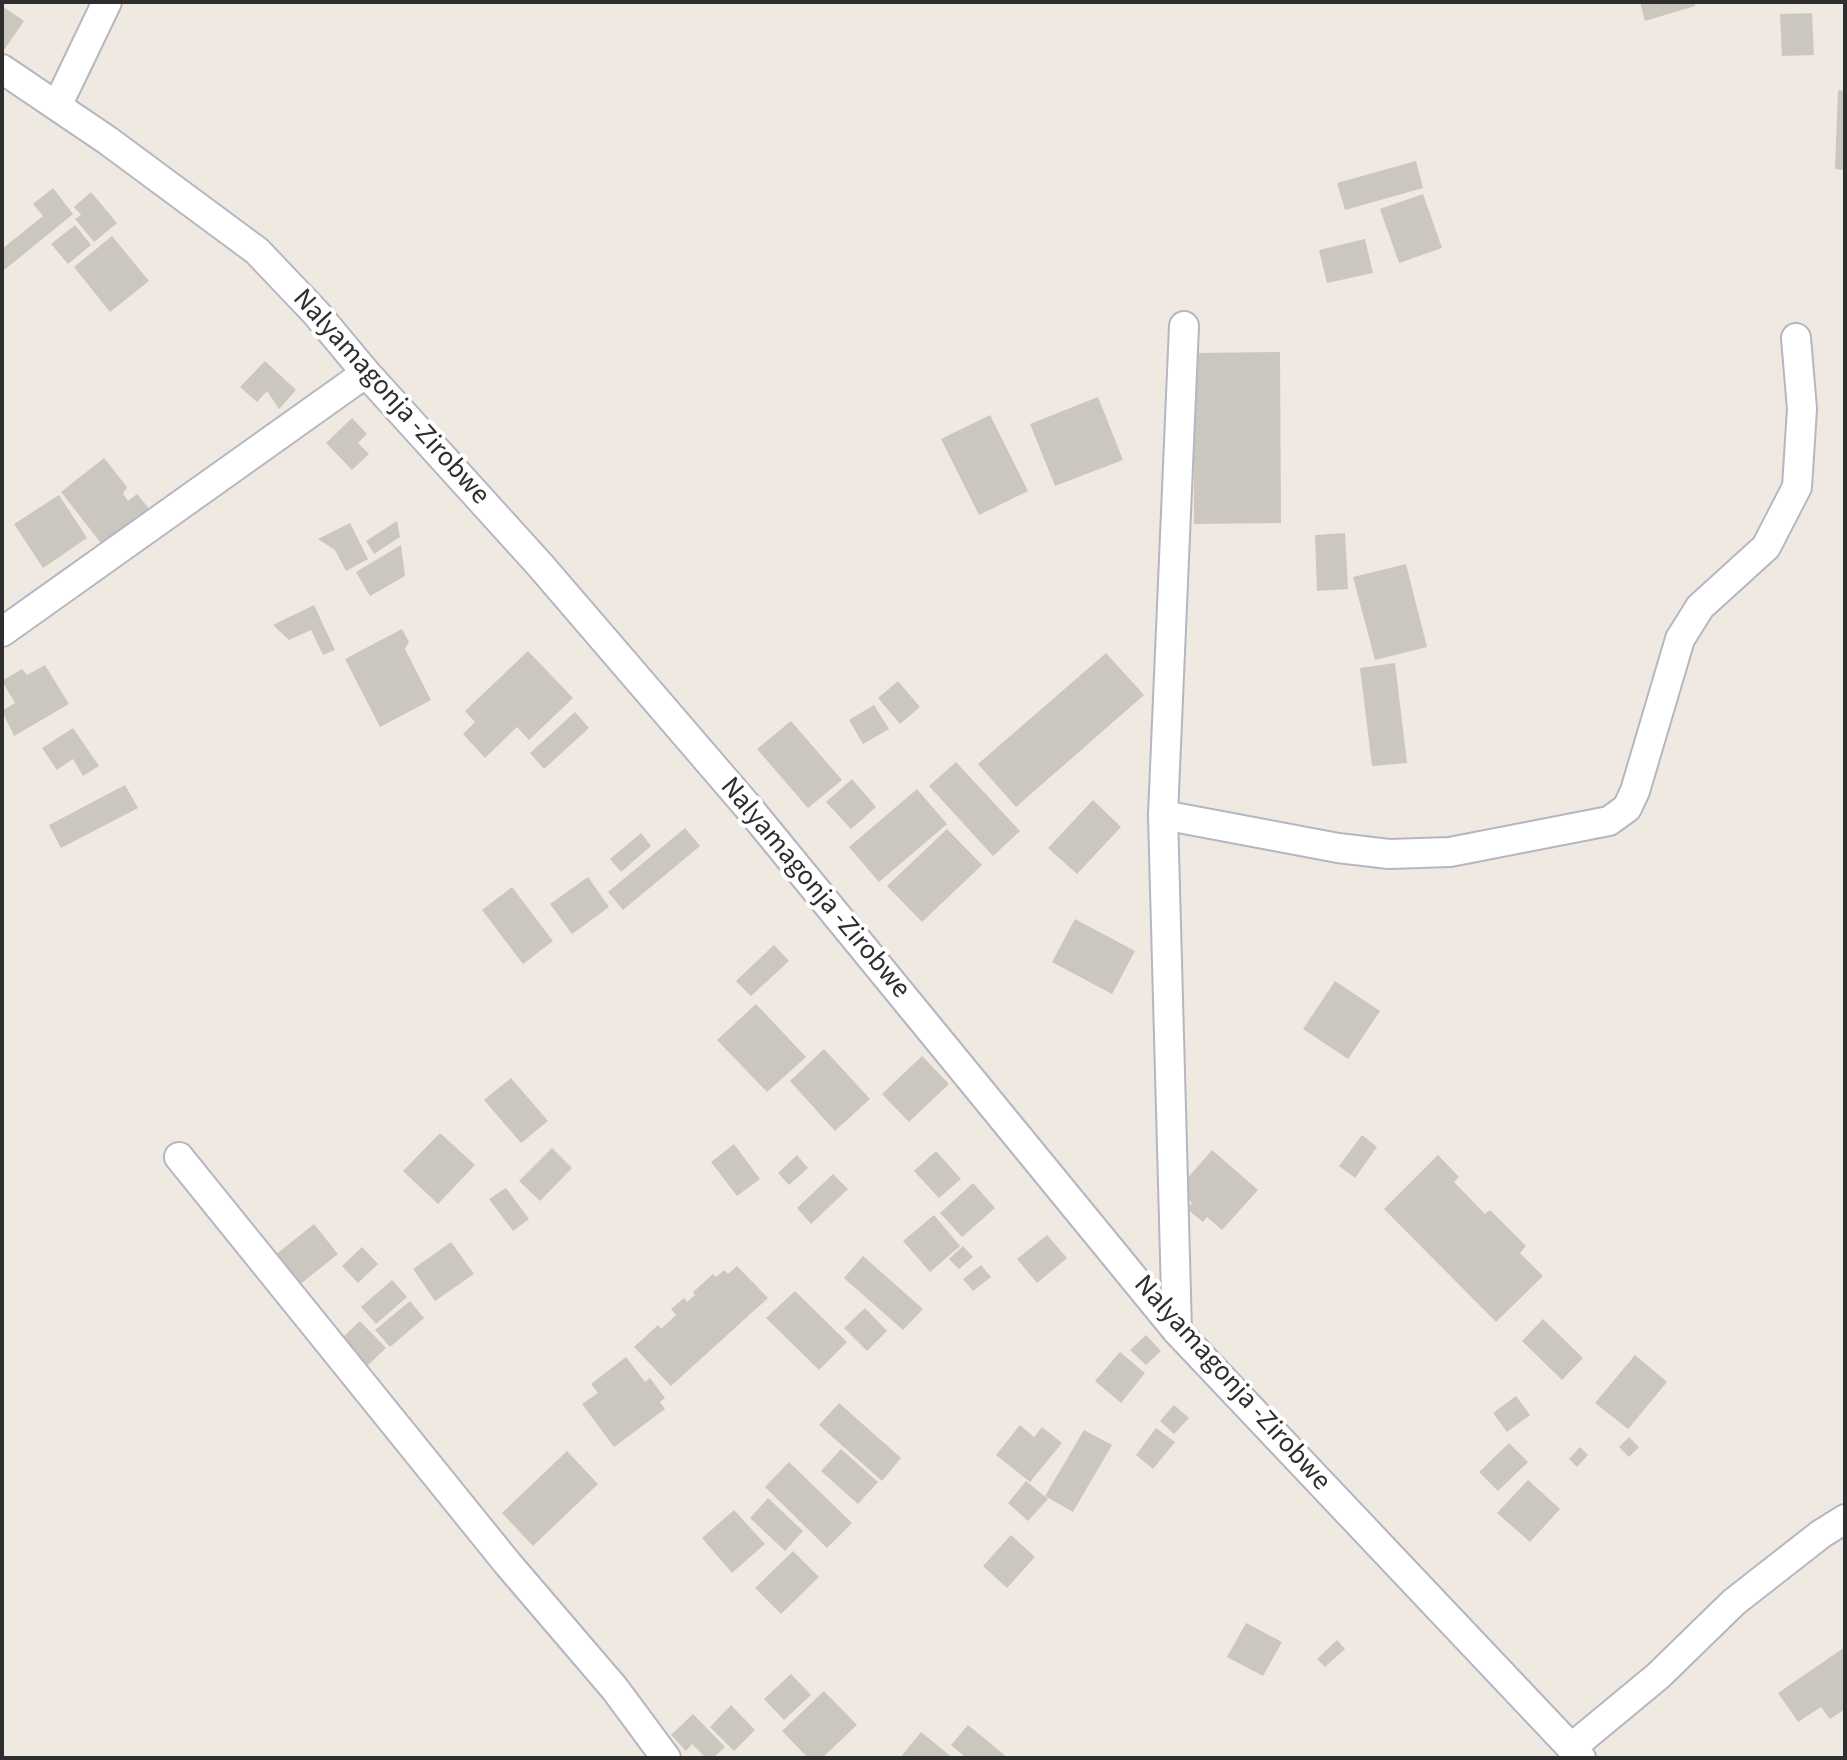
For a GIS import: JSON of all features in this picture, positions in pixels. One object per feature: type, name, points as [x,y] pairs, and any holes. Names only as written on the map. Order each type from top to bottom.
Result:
[{"type":"street","points":[[57,106],[107,2]]},
{"type":"street","name":"Nalyamagonja -Zirobwe","points":[[2,69],[257,251],[316,313],[366,373],[540,565],[748,807],[1177,1331],[1576,1753]]},
{"type":"street","points":[[1177,1331],[1163,815],[1184,326]]},
{"type":"street","points":[[1163,815],[1338,848],[1389,854],[1450,852],[1609,821],[1627,808],[1635,791],[1680,639],[1700,607],[1766,547],[1797,487],[1802,409],[1796,338]]},
{"type":"street","points":[[2,632],[366,373]]},
{"type":"street","points":[[179,1157],[508,1564],[615,1689],[666,1758]]},
{"type":"street","points":[[1576,1753],[1734,1602],[1845,1519]]},
{"type":"building","points":[[1640,2],[1694,2],[1695,6],[1645,21]]},
{"type":"building","points":[[2,6],[24,21],[2,53]]},
{"type":"building","points":[[1812,13],[1814,55],[1782,56],[1780,14]]},
{"type":"building","points":[[1838,90],[1845,91],[1845,170],[1835,169]]},
{"type":"building","points":[[1416,161],[1423,188],[1345,210],[1337,183]]},
{"type":"building","points":[[53,188],[73,214],[3,271],[2,249],[43,216],[33,204]]},
{"type":"building","points":[[91,192],[117,223],[94,242],[75,219],[81,215],[74,207]]},
{"type":"building","points":[[1423,194],[1442,248],[1399,263],[1380,209]]},
{"type":"building","points":[[75,225],[91,245],[68,264],[51,244]]},
{"type":"building","points":[[112,236],[149,281],[110,312],[74,267]]},
{"type":"building","points":[[1365,239],[1373,273],[1327,283],[1319,250]]},
{"type":"building","points":[[1280,352],[1281,523],[1194,524],[1193,353]]},
{"type":"building","points":[[265,361],[296,390],[279,409],[267,391],[257,402],[240,387]]},
{"type":"building","points":[[1098,397],[1123,460],[1055,486],[1030,424]]},
{"type":"building","points":[[990,415],[1028,491],[979,515],[941,439]]},
{"type":"building","points":[[352,418],[367,434],[358,443],[369,454],[352,470],[326,443]]},
{"type":"building","points":[[104,458],[127,487],[123,494],[128,501],[137,494],[151,511],[104,547],[61,492]]},
{"type":"building","points":[[59,495],[87,538],[43,568],[14,524]]},
{"type":"building","points":[[397,521],[400,537],[374,554],[366,541]]},
{"type":"building","points":[[350,523],[368,559],[346,571],[335,550],[318,539]]},
{"type":"building","points":[[1345,533],[1348,589],[1317,591],[1315,535]]},
{"type":"building","points":[[401,545],[405,576],[370,596],[356,572]]},
{"type":"building","points":[[1406,564],[1427,647],[1375,660],[1353,577]]},
{"type":"building","points":[[314,605],[335,650],[323,655],[311,630],[289,640],[273,625]]},
{"type":"building","points":[[402,629],[409,642],[405,649],[431,700],[380,727],[345,659]]},
{"type":"building","points":[[528,651],[573,698],[529,740],[517,727],[485,758],[463,734],[475,722],[465,711]]},
{"type":"building","points":[[1106,653],[1144,695],[1016,807],[978,764]]},
{"type":"building","points":[[1395,663],[1407,763],[1372,766],[1360,668]]},
{"type":"building","points":[[45,665],[69,704],[14,736],[2,711],[15,703],[2,681],[22,669],[27,675]]},
{"type":"building","points":[[898,681],[920,707],[900,724],[878,698]]},
{"type":"building","points":[[874,705],[889,729],[863,744],[849,720]]},
{"type":"building","points":[[575,712],[589,728],[544,769],[530,753]]},
{"type":"building","points":[[791,721],[842,780],[808,808],[757,749]]},
{"type":"building","points":[[73,728],[99,766],[83,776],[73,759],[57,770],[42,748]]},
{"type":"building","points":[[956,762],[1020,831],[993,856],[929,786]]},
{"type":"building","points":[[852,779],[876,807],[851,829],[826,802]]},
{"type":"building","points":[[125,785],[138,808],[61,848],[49,825]]},
{"type":"building","points":[[917,789],[947,824],[879,882],[849,847]]},
{"type":"building","points":[[1093,800],[1121,827],[1077,874],[1048,848]]},
{"type":"building","points":[[685,828],[700,846],[623,910],[608,892]]},
{"type":"building","points":[[947,829],[982,865],[922,922],[887,886]]},
{"type":"building","points":[[641,833],[651,846],[621,872],[610,859]]},
{"type":"building","points":[[588,877],[609,907],[572,934],[550,904]]},
{"type":"building","points":[[512,887],[553,941],[523,964],[482,910]]},
{"type":"building","points":[[1075,919],[1135,951],[1112,994],[1052,962]]},
{"type":"building","points":[[774,945],[789,961],[751,996],[736,981]]},
{"type":"building","points":[[1335,981],[1380,1011],[1348,1059],[1303,1029]]},
{"type":"building","points":[[756,1004],[806,1057],[767,1092],[717,1040]]},
{"type":"building","points":[[824,1049],[870,1099],[835,1131],[790,1081]]},
{"type":"building","points":[[922,1056],[949,1084],[909,1122],[882,1094]]},
{"type":"building","points":[[511,1078],[548,1121],[521,1143],[484,1100]]},
{"type":"building","points":[[440,1133],[475,1165],[438,1204],[403,1171]]},
{"type":"building","points":[[1362,1135],[1377,1147],[1355,1178],[1339,1166]]},
{"type":"building","points":[[734,1144],[760,1179],[737,1196],[711,1162]]},
{"type":"building","points":[[552,1148],[572,1168],[540,1201],[519,1181]]},
{"type":"building","points":[[1212,1150],[1258,1190],[1222,1230],[1207,1217],[1203,1222],[1187,1209],[1192,1203],[1178,1189]]},
{"type":"building","points":[[936,1151],[961,1179],[939,1198],[914,1171]]},
{"type":"building","points":[[797,1155],[808,1168],[789,1185],[778,1173]]},
{"type":"building","points":[[1438,1155],[1459,1177],[1454,1182],[1485,1214],[1490,1210],[1526,1246],[1520,1253],[1543,1276],[1496,1322],[1384,1209]]},
{"type":"building","points":[[833,1174],[848,1189],[811,1224],[797,1208]]},
{"type":"building","points":[[973,1183],[995,1208],[962,1237],[940,1213]]},
{"type":"building","points":[[506,1188],[529,1219],[513,1231],[489,1199]]},
{"type":"building","points":[[934,1215],[960,1246],[930,1272],[903,1241]]},
{"type":"building","points":[[314,1224],[338,1254],[293,1290],[269,1260]]},
{"type":"building","points":[[1047,1235],[1067,1258],[1037,1283],[1017,1259]]},
{"type":"building","points":[[451,1242],[474,1274],[435,1301],[413,1269]]},
{"type":"building","points":[[963,1246],[973,1257],[959,1269],[949,1259]]},
{"type":"building","points":[[362,1247],[378,1264],[358,1283],[342,1266]]},
{"type":"building","points":[[863,1256],[923,1309],[903,1330],[844,1278]]},
{"type":"building","points":[[981,1265],[991,1277],[973,1291],[963,1279]]},
{"type":"building","points":[[737,1266],[768,1298],[671,1386],[634,1347],[658,1325],[661,1329],[676,1315],[671,1309],[684,1298],[687,1302],[695,1295],[693,1292],[713,1274],[716,1277],[724,1270],[728,1274]]},
{"type":"building","points":[[392,1280],[407,1297],[376,1324],[361,1307]]},
{"type":"building","points":[[795,1291],[847,1342],[819,1370],[766,1318]]},
{"type":"building","points":[[410,1301],[424,1318],[390,1347],[375,1330]]},
{"type":"building","points":[[865,1308],[887,1331],[867,1351],[844,1328]]},
{"type":"building","points":[[1543,1319],[1583,1358],[1562,1380],[1522,1341]]},
{"type":"building","points":[[360,1321],[386,1348],[363,1370],[337,1343]]},
{"type":"building","points":[[1146,1335],[1161,1351],[1146,1365],[1130,1350]]},
{"type":"building","points":[[1120,1352],[1145,1373],[1121,1403],[1095,1381]]},
{"type":"building","points":[[1635,1355],[1667,1382],[1628,1429],[1595,1403]]},
{"type":"building","points":[[626,1357],[645,1382],[650,1378],[665,1398],[660,1402],[665,1409],[614,1447],[582,1404],[598,1393],[591,1384]]},
{"type":"building","points":[[1516,1396],[1530,1415],[1507,1432],[1493,1413]]},
{"type":"building","points":[[839,1403],[901,1458],[882,1481],[819,1425]]},
{"type":"building","points":[[1174,1405],[1189,1418],[1174,1434],[1160,1421]]},
{"type":"building","points":[[1020,1425],[1034,1437],[1042,1427],[1062,1443],[1030,1482],[996,1455]]},
{"type":"building","points":[[1156,1428],[1175,1442],[1153,1469],[1136,1455]]},
{"type":"building","points":[[1084,1430],[1112,1445],[1073,1512],[1045,1496]]},
{"type":"building","points":[[1629,1437],[1639,1447],[1629,1457],[1619,1447]]},
{"type":"building","points":[[1509,1443],[1528,1462],[1498,1491],[1479,1472]]},
{"type":"building","points":[[1580,1447],[1588,1455],[1577,1467],[1569,1459]]},
{"type":"building","points":[[841,1449],[878,1482],[858,1504],[821,1471]]},
{"type":"building","points":[[567,1451],[598,1484],[533,1546],[502,1513]]},
{"type":"building","points":[[789,1462],[852,1523],[827,1548],[765,1487]]},
{"type":"building","points":[[1528,1480],[1560,1509],[1530,1542],[1497,1513]]},
{"type":"building","points":[[1026,1481],[1048,1499],[1028,1521],[1008,1503]]},
{"type":"building","points":[[768,1498],[803,1531],[785,1551],[750,1518]]},
{"type":"building","points":[[734,1510],[765,1544],[732,1573],[702,1538]]},
{"type":"building","points":[[1011,1535],[1035,1557],[1007,1588],[983,1566]]},
{"type":"building","points":[[793,1551],[819,1577],[781,1614],[755,1588]]},
{"type":"building","points":[[1246,1623],[1282,1642],[1263,1676],[1227,1657]]},
{"type":"building","points":[[1337,1640],[1345,1649],[1325,1667],[1317,1659]]},
{"type":"building","points":[[1845,1647],[1845,1709],[1830,1719],[1821,1707],[1798,1722],[1778,1693]]},
{"type":"building","points":[[791,1674],[811,1695],[784,1720],[764,1699]]},
{"type":"building","points":[[824,1691],[857,1725],[822,1758],[808,1758],[782,1731]]},
{"type":"building","points":[[731,1705],[755,1730],[734,1751],[710,1727]]},
{"type":"building","points":[[693,1714],[725,1747],[713,1758],[706,1758],[692,1744],[686,1751],[671,1735]]},
{"type":"building","points":[[968,1725],[1008,1758],[966,1758],[951,1745]]},
{"type":"building","points":[[921,1732],[953,1758],[900,1758]]}]
